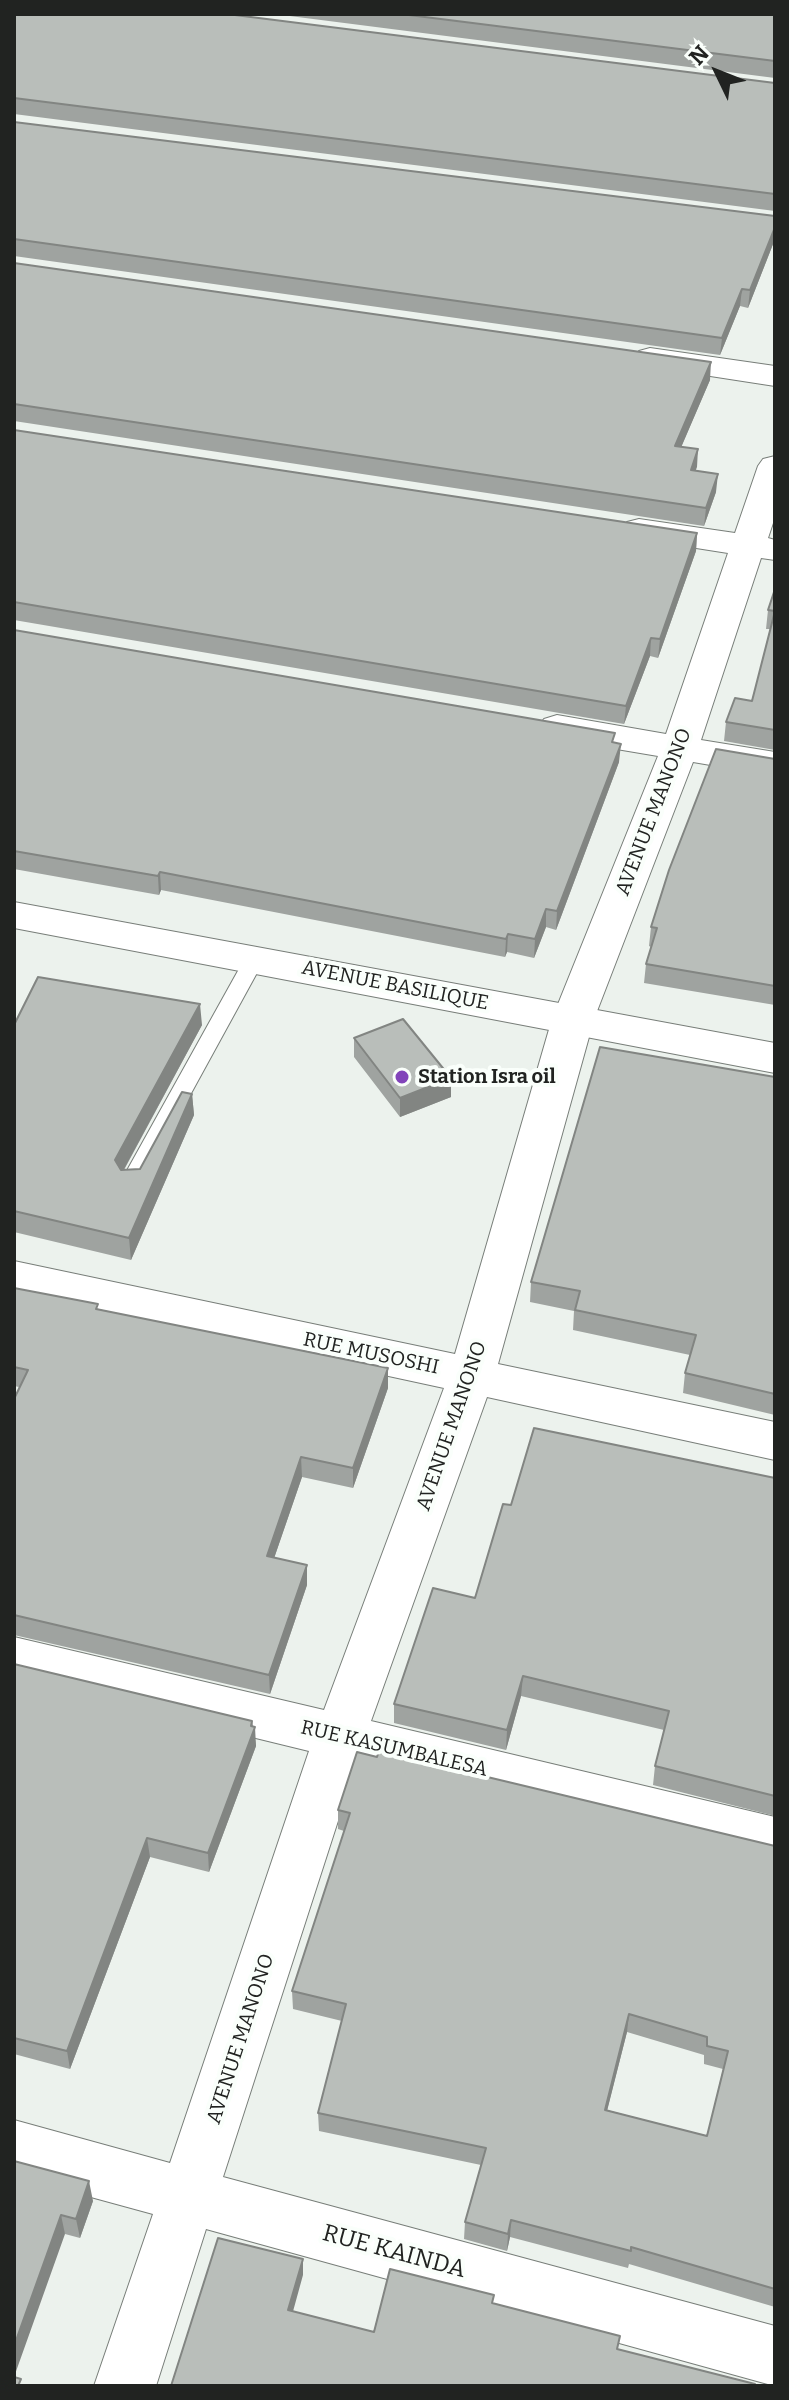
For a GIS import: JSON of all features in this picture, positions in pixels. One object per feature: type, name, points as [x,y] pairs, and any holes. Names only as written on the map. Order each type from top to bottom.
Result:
[{"type":"street","points":[[620,354],[775,376]]},
{"type":"street","name":"AVENUE MANONO","points":[[125,2386],[340,1736],[472,1375],[573,1019],[762,548],[775,466]]},
{"type":"street","points":[[606,524],[762,548]]},
{"type":"street","points":[[525,721],[775,764]]},
{"type":"street","name":"AVENUE BASILIQUE","points":[[14,915],[775,1058]]},
{"type":"street","name":"RUE MUSOSHI","points":[[14,1278],[775,1441]]},
{"type":"street","name":"RUE KASUMBALESA","points":[[14,1658],[775,1840]]},
{"type":"street","name":"RUE KAINDA","points":[[14,2148],[775,2356]]},
{"type":"lane","points":[[131,1183],[254,960]]},
{"type":"building","points":[[14,14],[227,14],[775,83],[775,194],[14,98]]},
{"type":"building","points":[[401,14],[775,14],[775,61]]},
{"type":"building","points":[[14,122],[775,216],[775,227],[750,290],[742,289],[722,338],[14,239]]},
{"type":"building","points":[[14,263],[711,362],[675,446],[698,449],[691,470],[718,474],[706,508],[14,404]]},
{"type":"building","points":[[14,430],[697,533],[660,639],[651,638],[626,706],[14,602]]},
{"type":"building","points":[[775,589],[775,611],[768,610]]},
{"type":"building","points":[[775,611],[775,730],[726,722],[735,698],[752,701]]},
{"type":"building","points":[[14,630],[615,733],[612,742],[621,744],[557,911],[546,909],[535,939],[508,934],[506,939],[160,872],[158,876],[14,851]]},
{"type":"building","points":[[716,749],[775,759],[775,986],[646,964],[657,928],[651,927],[669,870]]},
{"type":"building","points":[[38,977],[200,1004],[115,1160],[121,1170],[140,1169],[182,1092],[192,1094],[129,1238],[14,1211],[14,1025]]},
{"type":"building","points":[[403,1019],[451,1078],[400,1098],[354,1038]]},
{"type":"building","points":[[600,1047],[775,1077],[775,1394],[685,1373],[696,1335],[575,1310],[580,1291],[531,1282]]},
{"type":"building","points":[[14,1288],[98,1304],[96,1309],[388,1368],[353,1468],[301,1457],[267,1556],[307,1565],[269,1675],[14,1615],[14,1399],[28,1370],[14,1367]]},
{"type":"building","points":[[534,1428],[775,1478],[775,1796],[655,1766],[669,1711],[523,1676],[507,1730],[394,1704],[433,1588],[475,1598],[503,1504],[511,1505]]},
{"type":"building","points":[[14,1664],[252,1721],[251,1726],[255,1727],[208,1853],[147,1838],[67,2051],[14,2038]]},
{"type":"building","points":[[379,1751],[775,1846],[775,2289],[631,2247],[631,2251],[511,2220],[508,2234],[465,2222],[486,2148],[318,2113],[346,2004],[292,1991],[350,1813],[338,1810],[357,1752],[377,1757]],"holes":[[[629,2014],[707,2037],[707,2046],[728,2051],[707,2136],[605,2110]]]},
{"type":"building","points":[[14,2161],[89,2181],[76,2219],[61,2215],[14,2346]]},
{"type":"building","points":[[218,2238],[303,2259],[288,2310],[374,2332],[390,2269],[494,2295],[492,2303],[620,2336],[617,2349],[755,2384],[171,2386]]},
{"type":"building","points":[[14,2377],[21,2379],[18,2386],[14,2386]]},
{"type":"place","name":"Station Isra oil","points":[[402,1077]]}]
